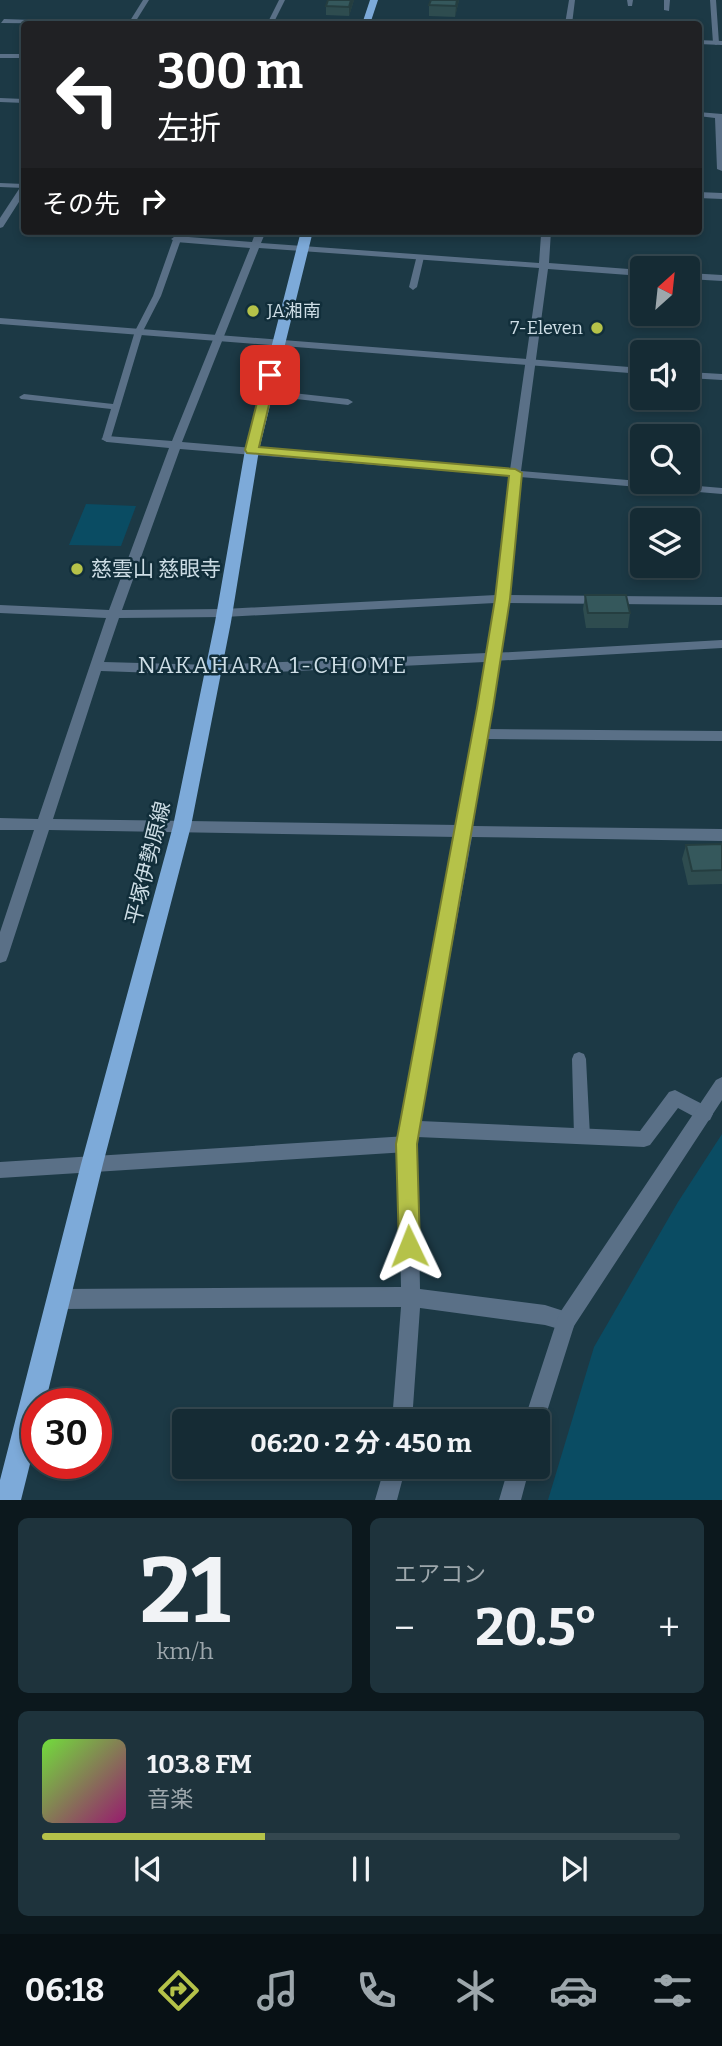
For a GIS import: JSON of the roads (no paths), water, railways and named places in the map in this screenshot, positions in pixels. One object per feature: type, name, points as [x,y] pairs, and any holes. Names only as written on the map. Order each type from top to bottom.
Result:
[{"type":"main road","points":[[367,21],[374,0]]},
{"type":"main road","name":"平塚伊勢原線","points":[[8,1500],[92,1164],[182,825],[214,670],[252,450],[304,243]]},
{"type":"street","points":[[133,21],[146,0]]},
{"type":"street","points":[[272,21],[282,0]]},
{"type":"street","points":[[569,21],[572,0]]},
{"type":"street","points":[[4,21],[21,22]]},
{"type":"street","points":[[0,100],[21,101]]},
{"type":"street","points":[[702,114],[721,115],[721,169]]},
{"type":"street","points":[[0,225],[21,192]]},
{"type":"street","points":[[702,195],[722,196]]},
{"type":"street","points":[[178,235],[255,246],[304,243],[420,257],[630,272]]},
{"type":"street","points":[[0,956],[114,613],[176,444],[259,235]]},
{"type":"street","points":[[403,1409],[411,1297],[408,1136],[465,832],[502,599],[515,473],[544,266],[546,235]]},
{"type":"street","points":[[700,277],[722,278]]},
{"type":"street","points":[[0,321],[630,370]]},
{"type":"street","points":[[700,375],[722,377]]},
{"type":"street","points":[[107,439],[722,491]]},
{"type":"street","points":[[0,609],[224,613],[502,599],[722,601]]},
{"type":"street","points":[[96,666],[214,670],[493,657]]},
{"type":"street","points":[[481,734],[722,736]]},
{"type":"street","points":[[0,824],[722,835]]},
{"type":"street","points":[[538,1409],[566,1321],[722,1085]]},
{"type":"street","points":[[0,1170],[408,1136],[582,1136],[644,1139],[675,1098],[704,1114]]},
{"type":"street","points":[[60,1299],[411,1297],[545,1315],[566,1321]]},
{"type":"street","points":[[386,1500],[392,1479]]},
{"type":"street","points":[[510,1500],[516,1479]]},
{"type":"lane","points":[[667,0],[667,10]]},
{"type":"lane","points":[[713,0],[719,43]]},
{"type":"lane","points":[[0,56],[21,56]]},
{"type":"lane","points":[[0,185],[21,187]]},
{"type":"lane","points":[[107,439],[139,331],[157,296],[178,235]]},
{"type":"lane","points":[[413,287],[420,257]]},
{"type":"lane","points":[[265,393],[348,402]]},
{"type":"lane","points":[[24,397],[117,407]]},
{"type":"lane","points":[[493,657],[722,644]]},
{"type":"lane","points":[[579,1059],[582,1136]]},
{"type":"place","name":"JA湘南","points":[[253,311]]},
{"type":"place","name":"7-Eleven","points":[[597,328]]},
{"type":"place","name":"慈雲山 慈眼寺","points":[[77,569]]},
{"type":"district","name":"NAKAHARA 1-CHOME","points":[[273,665]]}]
